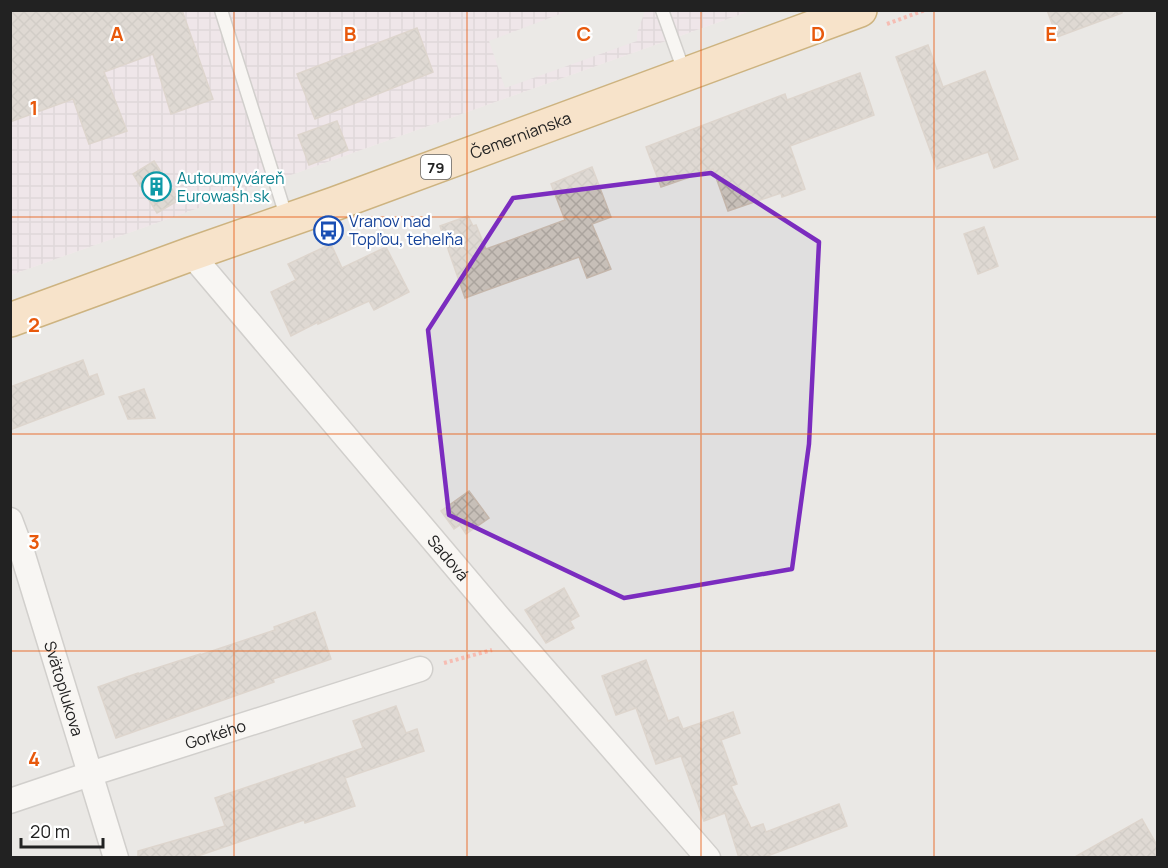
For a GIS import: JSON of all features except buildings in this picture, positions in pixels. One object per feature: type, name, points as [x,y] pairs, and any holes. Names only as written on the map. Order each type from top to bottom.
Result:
[{"type":"main road","name":"Čemernianska","points":[[10,320],[288,221],[860,10]]},
{"type":"street","name":"Sadová","points":[[191,254],[517,638],[708,858]]},
{"type":"street","name":"Svätoplukova","points":[[10,520],[22,552],[116,858]]},
{"type":"street","name":"Gorkého","points":[[10,801],[420,669]]},
{"type":"lane","points":[[221,10],[288,221]]},
{"type":"lane","points":[[662,10],[685,75]]},
{"type":"path","points":[[420,669],[493,649],[517,638]]},
{"type":"highlighted area","points":[[711,173],[819,242],[809,444],[792,569],[624,598],[449,515],[428,330],[513,198]]},
{"type":"shaded area","points":[[11,11],[750,11],[11,275]]},
{"type":"shaded area","points":[[568,11],[645,11],[637,33],[637,41],[505,88],[489,41]]},
{"type":"shaded area","points":[[750,11],[1157,11],[1157,857],[11,858],[11,275]]},
{"type":"place","name":"Autoumyváreň Eurowash.sk","points":[[156,187]]},
{"type":"place","name":"Vranov nad Topľou, tehelňa","points":[[328,230]]}]
